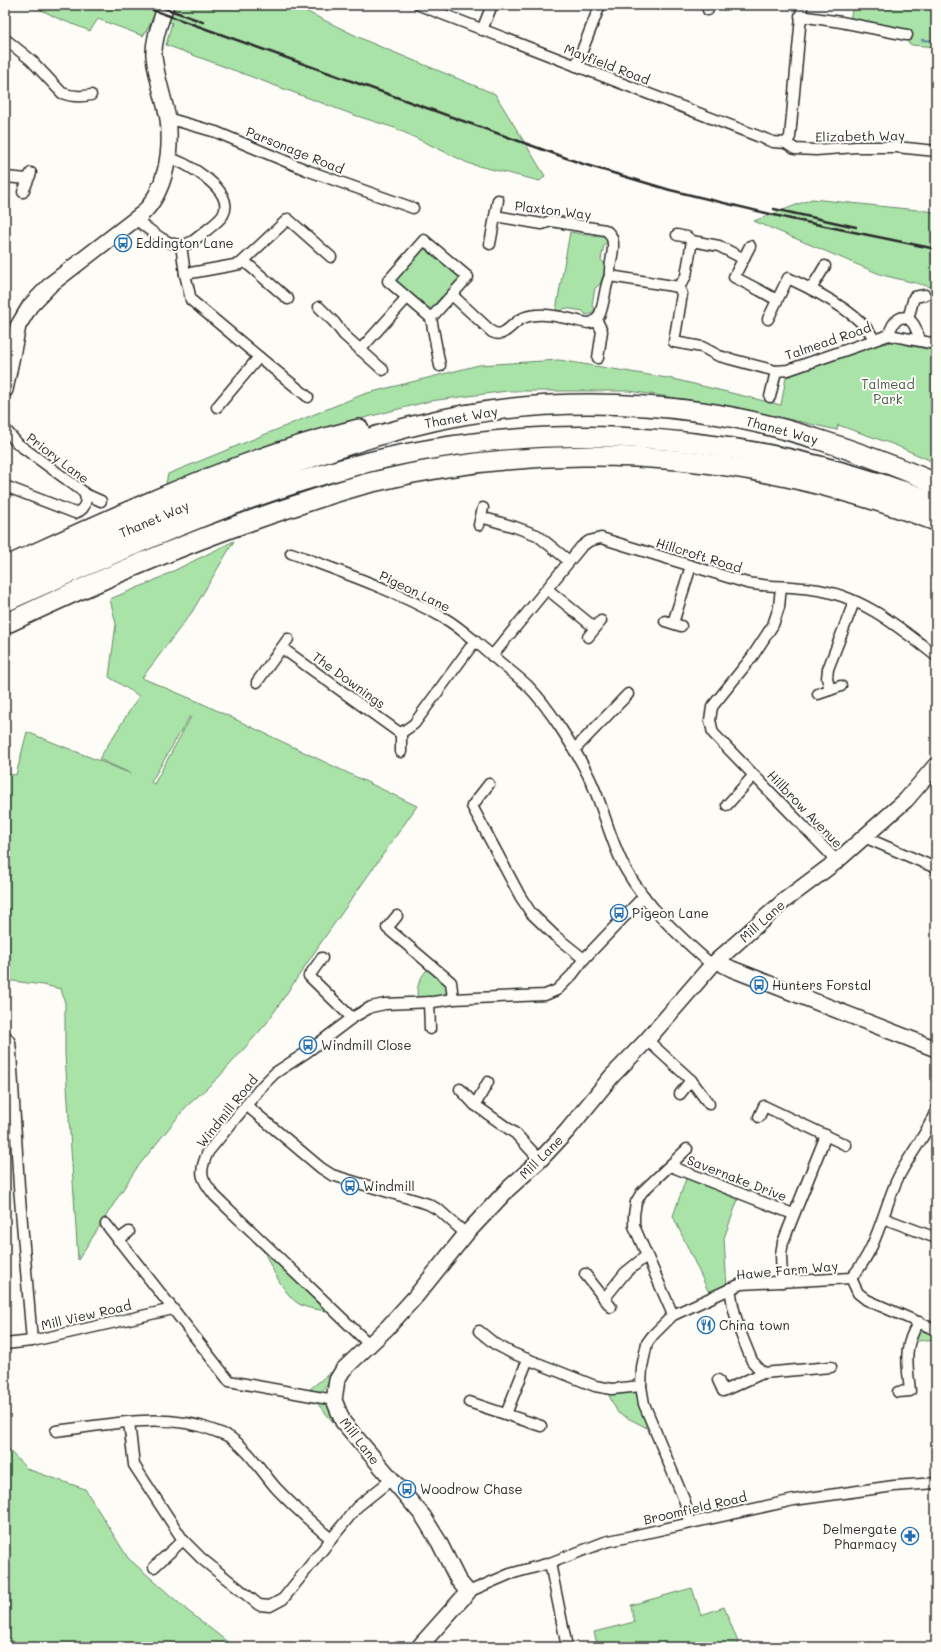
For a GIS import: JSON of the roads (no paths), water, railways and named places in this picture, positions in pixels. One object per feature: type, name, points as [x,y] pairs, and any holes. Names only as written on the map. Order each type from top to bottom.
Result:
[{"type":"highway","points":[[5,568],[122,514],[216,475],[299,445],[394,419],[426,412],[488,403],[509,408]]},
{"type":"highway","name":"Thanet Way","points":[[5,586],[169,512],[313,456],[365,439],[427,422],[509,408],[558,404],[618,405],[704,412],[765,425],[810,437],[877,460],[936,483]]},
{"type":"highway","name":"Thanet Way","points":[[5,602],[166,531],[285,486],[372,461],[423,451],[504,440],[566,436],[620,437],[718,445],[810,463],[856,475],[936,502]]},
{"type":"highway","points":[[5,624],[59,598],[177,548],[258,517],[394,477],[504,460],[614,457],[661,459],[725,466],[818,484],[936,521]]},
{"type":"highway","points":[[24,628],[31,618],[59,598]]},
{"type":"street","points":[[5,390],[8,351],[25,312],[51,284],[150,206],[156,195],[168,157],[169,132],[154,55],[155,44],[166,5]]},
{"type":"street","name":"Mayfield Road","points":[[419,5],[772,142],[786,143]]},
{"type":"street","points":[[482,30],[492,5]]},
{"type":"street","points":[[576,66],[600,5]]},
{"type":"street","points":[[786,143],[790,137],[802,5]]},
{"type":"street","points":[[800,16],[841,22],[907,35]]},
{"type":"street","points":[[5,39],[31,60],[62,93],[68,96],[91,96]]},
{"type":"street","name":"Parsonage Road","points":[[167,118],[216,132],[309,171],[413,208]]},
{"type":"street","name":"Elizabeth Way","points":[[786,143],[795,149],[816,150],[856,146],[896,147],[936,151]]},
{"type":"street","points":[[135,219],[172,243],[181,245],[194,240],[222,216],[225,205],[224,197],[220,191],[206,178],[184,163],[168,157]]},
{"type":"street","points":[[5,177],[30,176],[23,192]]},
{"type":"street","name":"Plaxton Way","points":[[490,244],[498,200]]},
{"type":"street","name":"Plaxton Way","points":[[495,216],[542,224],[551,221],[605,230],[611,234],[614,240],[609,270],[610,276]]},
{"type":"street","points":[[185,274],[240,264],[288,219],[331,257]]},
{"type":"street","points":[[677,235],[687,237],[692,241],[719,246],[744,259]]},
{"type":"street","points":[[431,318],[468,277],[424,240],[388,281],[431,318],[440,366]]},
{"type":"street","points":[[452,295],[495,334],[504,332],[514,323],[529,316],[542,315],[588,323],[597,321],[600,316],[606,287],[610,276],[679,287],[686,276],[692,241]]},
{"type":"street","points":[[181,245],[185,274],[191,300],[308,397]]},
{"type":"street","points":[[750,246],[734,277],[777,300]]},
{"type":"street","points":[[244,261],[288,299]]},
{"type":"street","points":[[811,289],[825,266]]},
{"type":"street","points":[[768,319],[788,278],[811,289],[856,318],[869,329],[874,339]]},
{"type":"street","name":"Talmead Road","points":[[679,287],[682,294],[674,342],[702,347],[719,356],[776,371],[788,370],[889,335],[936,344]]},
{"type":"street","points":[[920,340],[914,324],[908,319],[914,297],[925,295]]},
{"type":"street","points":[[360,350],[407,298]]},
{"type":"street","points":[[319,307],[344,335],[383,370]]},
{"type":"street","name":"Talmead Road","points":[[889,335],[894,321],[897,319],[908,319]]},
{"type":"street","points":[[597,321],[602,331],[598,358]]},
{"type":"street","points":[[217,407],[259,357]]},
{"type":"street","name":"Talmead Road","points":[[770,397],[776,371]]},
{"type":"street","name":"Priory Lane","points":[[5,429],[18,444],[85,494],[100,501]]},
{"type":"street","points":[[5,486],[75,513],[83,508],[86,502],[85,494]]},
{"type":"street","points":[[481,517],[515,526],[537,535],[569,561]]},
{"type":"street","name":"Hillcroft Road","points":[[492,656],[569,561],[589,541],[601,538],[750,583],[812,589],[836,594],[888,619],[936,656]]},
{"type":"street","name":"Pigeon Lane","points":[[291,553],[345,573],[446,619],[529,687],[543,703],[574,750],[588,776],[601,806],[614,845],[626,870],[661,918],[716,962]]},
{"type":"street","points":[[673,623],[691,566]]},
{"type":"street","name":"Hillbrow Avenue","points":[[781,587],[779,607],[773,625],[752,657],[712,707],[710,720],[713,733],[837,861]]},
{"type":"street","points":[[547,589],[598,624],[588,636]]},
{"type":"street","points":[[830,690],[827,678],[828,669],[854,602]]},
{"type":"street","points":[[257,682],[288,639]]},
{"type":"street","points":[[402,752],[402,733],[414,724],[475,642]]},
{"type":"street","name":"The Downings","points":[[282,648],[397,731],[402,733]]},
{"type":"street","points":[[818,694],[841,686]]},
{"type":"street","points":[[574,750],[628,694]]},
{"type":"street","name":"Mill Lane","points":[[468,1592],[458,1580],[439,1542],[422,1516],[343,1422],[334,1400],[337,1380],[343,1370],[387,1328],[416,1296],[466,1234],[508,1189],[540,1160],[567,1131],[612,1076],[647,1040],[716,962],[785,900],[837,861],[906,800],[936,764]]},
{"type":"street","name":"Hillbrow Avenue","points":[[727,805],[754,775]]},
{"type":"street","points":[[488,784],[472,806],[520,896],[531,913],[584,959]]},
{"type":"street","points":[[864,837],[936,868]]},
{"type":"street","name":"Windmill Road","points":[[370,1345],[215,1196],[204,1182],[202,1173],[203,1163],[208,1152],[246,1105],[275,1073],[307,1052],[352,1018],[371,1007],[385,1004],[545,995],[557,990],[572,975],[584,959],[644,896]]},
{"type":"street","points":[[396,916],[387,928],[451,982],[454,999]]},
{"type":"street","points":[[322,958],[308,976],[352,1018]]},
{"type":"street","points":[[716,962],[936,1049]]},
{"type":"street","points":[[429,1002],[430,1029]]},
{"type":"street","points":[[5,1035],[10,1042],[12,1052],[19,1187],[32,1341]]},
{"type":"street","points":[[647,1040],[691,1080],[709,1104]]},
{"type":"street","points":[[680,1094],[691,1080]]},
{"type":"street","points":[[475,1105],[488,1082]]},
{"type":"street","points":[[460,1089],[475,1105],[516,1134],[540,1160]]},
{"type":"street","points":[[246,1105],[321,1168],[332,1175],[428,1204],[439,1210],[466,1234]]},
{"type":"street","points":[[760,1117],[764,1106],[846,1145]]},
{"type":"street","name":"Hawe Farm Way","points":[[689,1523],[685,1502],[644,1404],[641,1386],[642,1367],[647,1343],[673,1315],[741,1284],[851,1278],[860,1269],[868,1254],[896,1181],[932,1131],[936,1110]]},
{"type":"street","points":[[782,1282],[783,1242],[826,1135]]},
{"type":"street","name":"Savernake Drive","points":[[673,1315],[634,1226],[634,1214],[636,1202],[642,1192],[687,1149]]},
{"type":"street","name":"Savernake Drive","points":[[670,1166],[794,1214]]},
{"type":"street","points":[[883,1218],[936,1238]]},
{"type":"street","points":[[106,1224],[229,1381],[334,1400]]},
{"type":"street","points":[[118,1240],[129,1232]]},
{"type":"street","points":[[585,1274],[607,1303],[625,1273],[646,1256]]},
{"type":"street","points":[[851,1278],[858,1293],[867,1300],[936,1330]]},
{"type":"street","points":[[730,1288],[740,1331],[752,1361],[763,1373]]},
{"type":"street","name":"Mill View Road","points":[[5,1344],[32,1341],[173,1309]]},
{"type":"street","points":[[898,1392],[910,1390],[907,1346],[911,1334],[919,1322]]},
{"type":"street","points":[[480,1331],[496,1344],[528,1359],[595,1386],[612,1389],[641,1386]]},
{"type":"street","points":[[506,1414],[528,1359]]},
{"type":"street","points":[[718,1380],[723,1391],[763,1373],[831,1367]]},
{"type":"street","points":[[469,1402],[541,1426]]},
{"type":"street","points":[[56,1431],[152,1420],[174,1421],[208,1428],[230,1437],[250,1455],[275,1487],[294,1507],[331,1539]]},
{"type":"street","points":[[129,1422],[134,1465],[183,1540],[202,1560],[259,1605],[270,1606],[283,1599],[357,1507],[392,1480]]},
{"type":"street","name":"Broomfield Road","points":[[468,1592],[510,1574],[550,1563],[605,1542],[794,1500],[894,1486],[936,1483]]},
{"type":"street","points":[[154,1566],[183,1540]]},
{"type":"street","points":[[550,1563],[567,1647]]},
{"type":"street","points":[[419,1647],[468,1592]]},
{"type":"waterway","points":[[922,40],[936,41]]},
{"type":"railway","points":[[139,5],[583,164],[670,190],[791,219],[936,249]]},
{"type":"railway","points":[[156,5],[203,22]]},
{"type":"railway","points":[[774,209],[856,227]]},
{"type":"place","name":"Eddington Lane","points":[[123,243]]},
{"type":"place","name":"Pigeon Lane","points":[[619,913]]},
{"type":"place","name":"Hunters Forstal","points":[[759,985]]},
{"type":"place","name":"Windmill Close","points":[[308,1045]]},
{"type":"place","name":"Windmill","points":[[350,1186]]},
{"type":"place","name":"China town","points":[[706,1325]]},
{"type":"place","name":"Woodrow Chase","points":[[407,1489]]},
{"type":"place","name":"Delmergate Pharmacy","points":[[910,1536]]},
{"type":"park label","name":"Talmead Park","points":[[888,392]]}]
